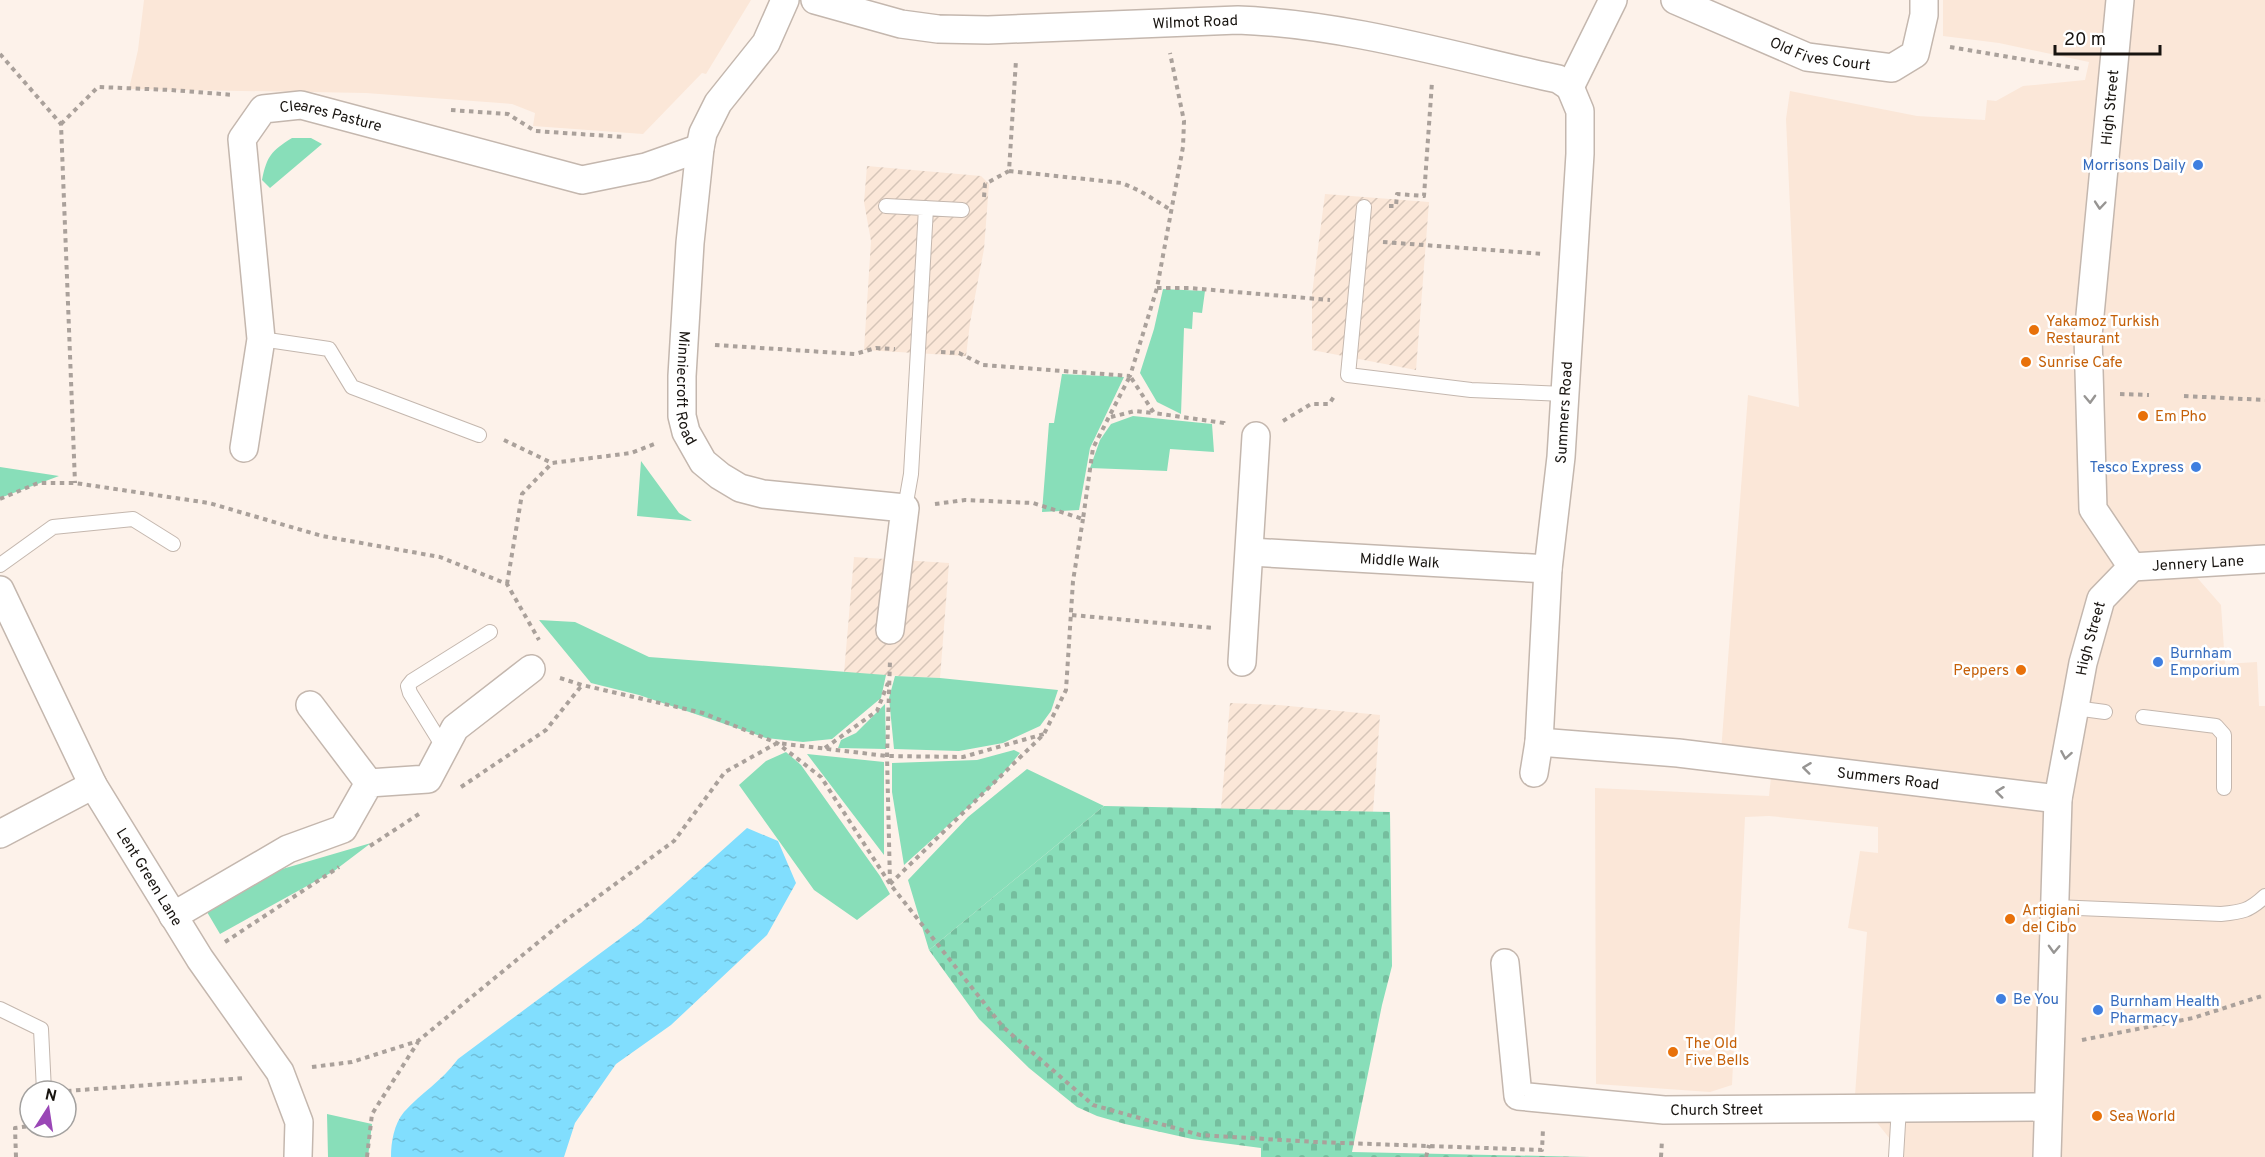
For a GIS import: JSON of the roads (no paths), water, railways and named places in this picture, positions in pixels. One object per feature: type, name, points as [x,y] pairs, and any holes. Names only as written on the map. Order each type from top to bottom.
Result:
[{"type":"street","name":"Minniecroft Road","points":[[785,0],[766,43],[713,111],[700,148],[690,243],[682,376],[682,408],[686,432],[703,462],[740,488],[763,494],[905,508]]},
{"type":"street","name":"Wilmot Road","points":[[815,0],[901,24],[938,29],[1018,29],[1238,20],[1319,27],[1558,79],[1570,87]]},
{"type":"street","points":[[1570,87],[1613,0]]},
{"type":"street","name":"Old Fives Court","points":[[1675,0],[1807,57],[1892,68],[1915,54],[1924,15],[1924,0]]},
{"type":"street","name":"High Street","points":[[2047,1157],[2058,799],[2083,663],[2101,599],[2132,567],[2093,509],[2088,336],[2120,0]]},
{"type":"street","name":"Summers Road","points":[[1534,772],[1539,742],[1548,569],[1561,457],[1581,128],[1580,111],[1570,87]]},
{"type":"street","name":"Cleares Pasture","points":[[244,448],[261,339],[242,139],[262,109],[301,105],[582,180],[646,167],[700,148]]},
{"type":"street","points":[[1242,662],[1256,436]]},
{"type":"street","points":[[890,630],[905,508]]},
{"type":"street","name":"Middle Walk","points":[[1250,552],[1548,569]]},
{"type":"street","name":"Jennery Lane","points":[[2132,567],[2265,560]]},
{"type":"street","name":"Lent Green Lane","points":[[0,590],[93,784],[200,959],[280,1072],[299,1122],[298,1157]]},
{"type":"street","points":[[369,783],[428,779],[455,728],[531,669]]},
{"type":"street","points":[[310,705],[369,783]]},
{"type":"street","name":"Summers Road","points":[[1539,742],[1678,753],[2058,799]]},
{"type":"street","points":[[173,916],[288,849],[343,829],[369,783]]},
{"type":"street","points":[[0,834],[93,784]]},
{"type":"street","name":"Church Street","points":[[1506,963],[1518,1096],[1664,1110],[2048,1107]]},
{"type":"lane","points":[[886,206],[962,210]]},
{"type":"lane","points":[[1364,207],[1348,375],[1471,390],[1564,394]]},
{"type":"lane","points":[[905,508],[911,474],[926,208]]},
{"type":"lane","points":[[261,339],[329,349],[352,387],[480,435]]},
{"type":"lane","points":[[0,565],[53,527],[133,519],[173,544]]},
{"type":"lane","points":[[444,748],[408,686],[412,681],[490,632]]},
{"type":"lane","points":[[2075,708],[2105,712]]},
{"type":"lane","points":[[2143,717],[2216,726],[2224,735],[2224,788]]},
{"type":"lane","points":[[2055,907],[2230,913],[2252,908],[2265,896]]},
{"type":"lane","points":[[0,1009],[41,1029],[43,1079]]},
{"type":"lane","points":[[1896,1157],[1899,1107]]},
{"type":"water","points":[[747,828],[778,841],[796,883],[767,935],[671,1025],[616,1064],[575,1123],[564,1157],[391,1157],[394,1133],[404,1112],[458,1059],[641,923]]},
{"type":"place","name":"Morrisons Daily","points":[[2198,165]]},
{"type":"place","name":"Yakamoz Turkish Restaurant","points":[[2034,330]]},
{"type":"place","name":"Sunrise Cafe","points":[[2026,362]]},
{"type":"place","name":"Em Pho","points":[[2143,416]]},
{"type":"place","name":"Tesco Express","points":[[2196,467]]},
{"type":"place","name":"Burnham Emporium","points":[[2158,662]]},
{"type":"place","name":"Peppers","points":[[2021,670]]},
{"type":"place","name":"Artigiani del Cibo","points":[[2010,919]]},
{"type":"place","name":"Be You","points":[[2001,999]]},
{"type":"place","name":"Burnham Health Pharmacy","points":[[2098,1010]]},
{"type":"place","name":"The Old Five Bells","points":[[1673,1052]]},
{"type":"place","name":"Sea World","points":[[2097,1116]]}]
